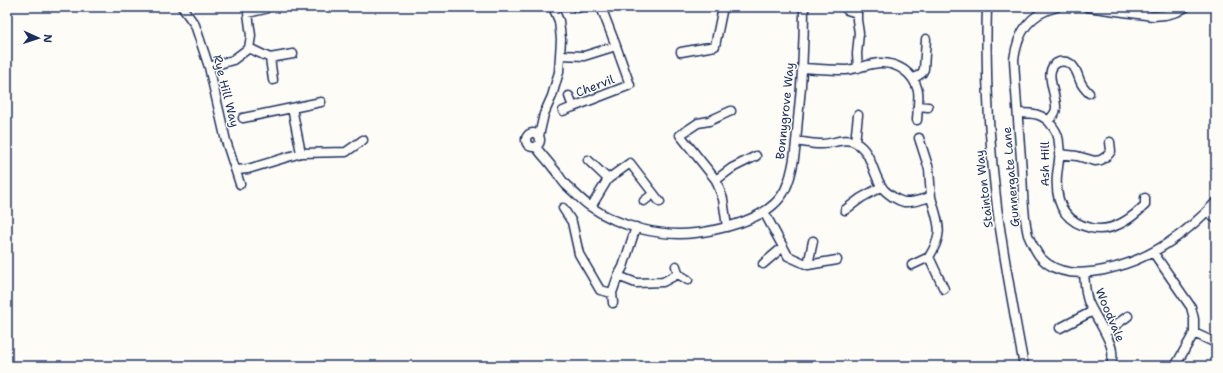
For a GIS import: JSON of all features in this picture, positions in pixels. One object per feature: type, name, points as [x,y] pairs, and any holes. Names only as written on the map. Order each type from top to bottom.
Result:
[{"type":"street","name":"Rye Hill Way","points":[[182,7],[195,25],[209,66],[226,141],[240,184]]},
{"type":"street","points":[[537,136],[528,136],[526,142],[531,147],[536,147],[540,144],[537,136],[537,122],[544,114],[560,72],[561,39],[559,21],[553,7]]},
{"type":"street","name":"Chervil","points":[[563,111],[630,85],[601,7]]},
{"type":"street","points":[[681,52],[715,46],[723,7]]},
{"type":"street","name":"Bonnygrove Way","points":[[536,147],[565,183],[591,206],[614,219],[636,227],[674,234],[695,234],[747,221],[764,212],[775,202],[784,191],[791,169],[796,141],[803,68],[804,7]]},
{"type":"street","name":"Stainton Way","points":[[987,7],[988,86],[992,162],[997,209],[1024,366]]},
{"type":"street","name":"Gunnergate Lane","points":[[1056,7],[1035,16],[1025,28],[1016,45],[1014,59],[1024,206],[1028,236],[1040,257],[1049,265],[1063,272],[1084,273],[1132,262],[1153,252],[1181,235],[1216,202]]},
{"type":"street","points":[[1087,7],[1153,16],[1165,15],[1176,9],[1186,7]]},
{"type":"street","points":[[209,66],[233,60],[249,48],[251,36],[248,13],[264,9]]},
{"type":"street","points":[[847,10],[857,10],[859,33],[857,54],[858,68]]},
{"type":"street","points":[[913,79],[922,73],[924,69],[926,39]]},
{"type":"street","points":[[561,55],[584,56],[616,46]]},
{"type":"street","points":[[249,48],[270,58],[293,54]]},
{"type":"street","points":[[270,58],[273,80]]},
{"type":"street","points":[[1018,113],[1037,114],[1048,121],[1055,113],[1056,108],[1050,79],[1051,71],[1055,65],[1060,62],[1066,62],[1072,65],[1077,72],[1082,85],[1089,93]]},
{"type":"street","points":[[803,68],[846,70],[887,63],[895,65],[913,79],[918,92],[917,120]]},
{"type":"street","name":"Chervil","points":[[569,96],[573,107]]},
{"type":"street","points":[[243,118],[321,102]]},
{"type":"street","points":[[918,106],[928,107]]},
{"type":"street","points":[[292,108],[301,153]]},
{"type":"street","points":[[727,226],[723,199],[716,180],[680,135],[698,123],[709,122],[731,111]]},
{"type":"street","points":[[855,142],[858,115]]},
{"type":"street","name":"Ash Hill","points":[[1048,121],[1057,135],[1059,144],[1057,194],[1061,206],[1068,217],[1079,225],[1096,228],[1116,226],[1125,222],[1146,205],[1145,198]]},
{"type":"street","name":"Bonnygrove Way","points":[[537,136],[553,168]]},
{"type":"street","points":[[912,265],[929,257],[939,238],[939,230],[931,197],[929,169],[919,138]]},
{"type":"street","points":[[236,170],[248,169],[301,153],[346,152],[363,140]]},
{"type":"street","points":[[796,141],[820,144],[830,144],[845,140],[855,142],[862,148],[870,160],[881,187],[896,199],[903,202],[911,202],[931,197]]},
{"type":"street","points":[[1059,154],[1077,156],[1095,161],[1101,160],[1111,151],[1110,142]]},
{"type":"street","points":[[716,180],[732,168],[756,156]]},
{"type":"street","points":[[588,160],[608,179]]},
{"type":"street","points":[[591,206],[608,179],[630,163],[660,202]]},
{"type":"street","points":[[846,210],[861,198],[881,187]]},
{"type":"street","points":[[644,201],[653,194]]},
{"type":"street","points":[[563,208],[572,222],[579,254],[600,290],[612,293]]},
{"type":"street","points":[[1208,211],[1216,219]]},
{"type":"street","points":[[764,212],[788,256],[808,265],[837,260]]},
{"type":"street","points":[[613,304],[612,293],[623,267],[636,227]]},
{"type":"street","points":[[808,265],[813,241]]},
{"type":"street","points":[[763,264],[783,247]]},
{"type":"street","points":[[1153,252],[1191,307],[1194,319],[1194,333],[1177,366]]},
{"type":"street","points":[[929,257],[944,289]]},
{"type":"street","points":[[618,276],[636,283],[663,282],[677,270],[688,280]]},
{"type":"street","name":"Woodvale","points":[[1084,273],[1088,299],[1093,311],[1111,342],[1113,352],[1111,366]]},
{"type":"street","points":[[1060,328],[1093,311]]},
{"type":"street","points":[[1105,333],[1128,316]]},
{"type":"street","points":[[1194,333],[1216,343]]}]
